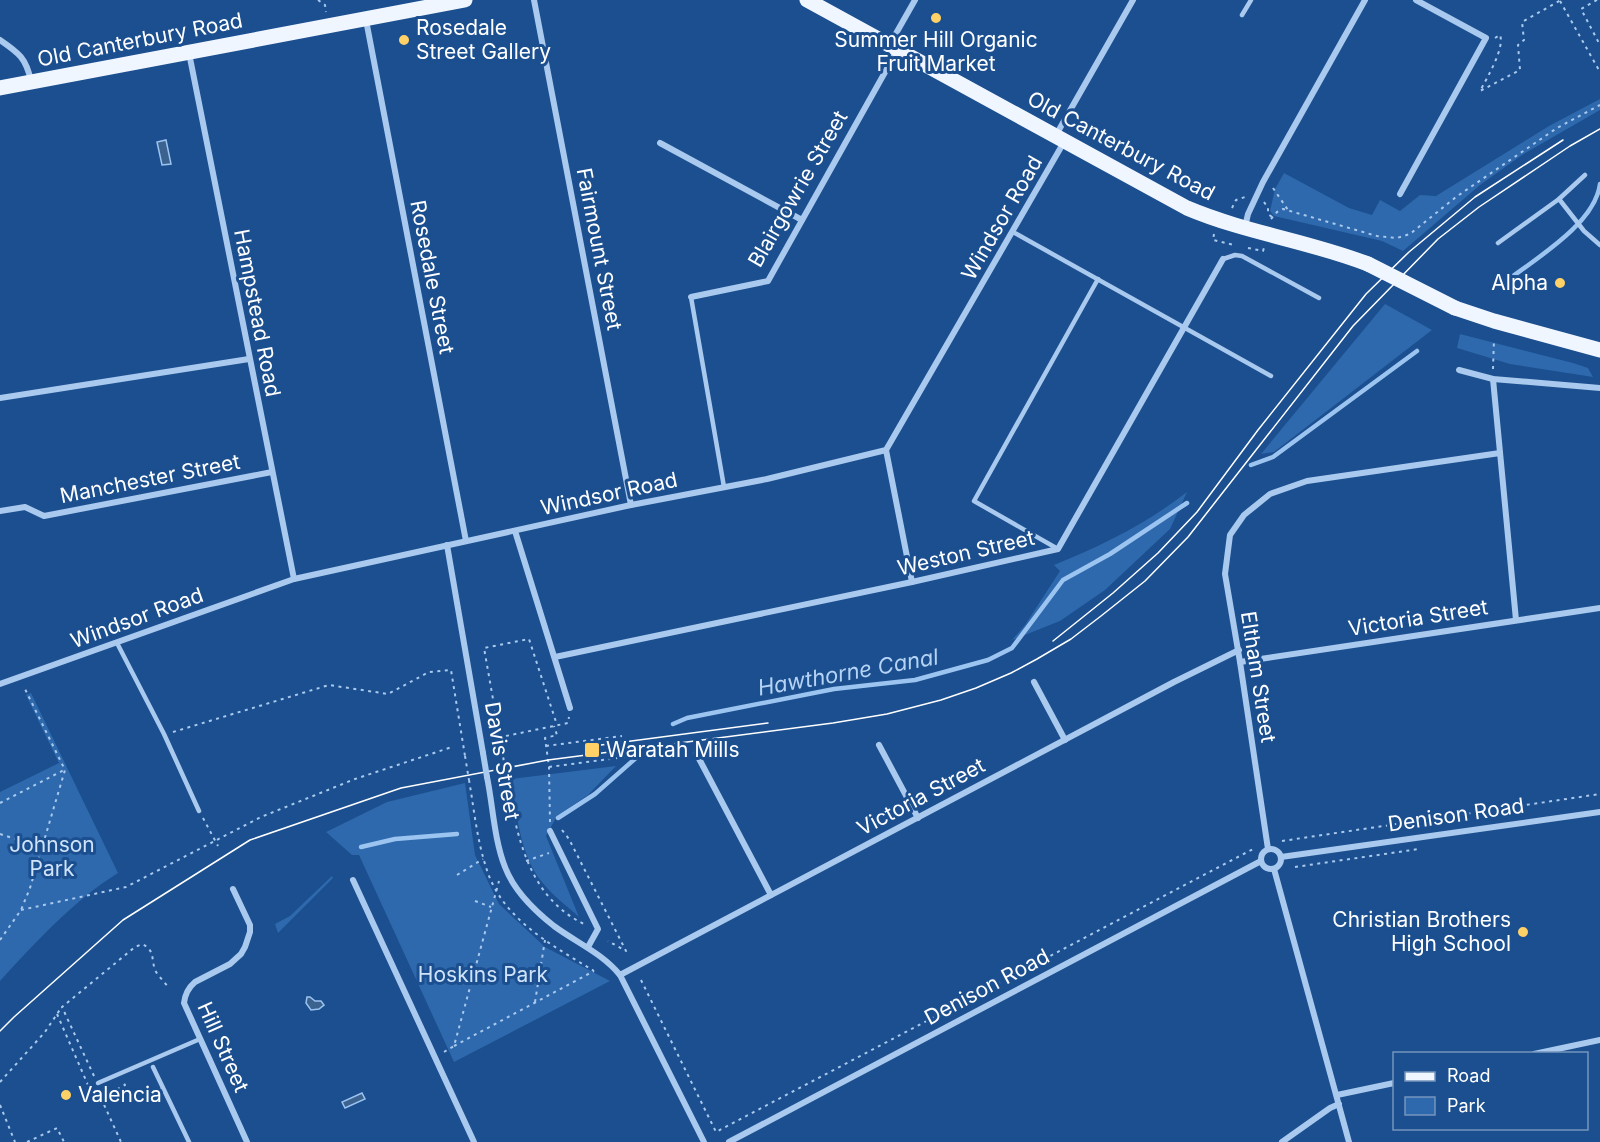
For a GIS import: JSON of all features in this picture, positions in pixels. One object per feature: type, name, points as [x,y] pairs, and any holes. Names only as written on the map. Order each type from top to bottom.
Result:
[{"type":"main road","name":"Old Canterbury Road","points":[[0,88],[465,0]]},
{"type":"main road","name":"Old Canterbury Road","points":[[807,0],[1187,208],[1214,219],[1324,248],[1368,264],[1455,308],[1600,350]]},
{"type":"street","name":"Fairmount Street","points":[[534,0],[631,505]]},
{"type":"street","name":"Blairgowrie Street","points":[[691,297],[768,281],[894,47],[915,0]]},
{"type":"street","name":"Windsor Road","points":[[0,684],[294,579],[886,450],[1013,232],[1132,0]]},
{"type":"street","points":[[1245,227],[1248,214],[1263,182],[1365,0]]},
{"type":"street","points":[[1400,194],[1486,38],[1416,0]]},
{"type":"street","name":"Rosedale Street","points":[[366,20],[466,541]]},
{"type":"street","points":[[0,40],[26,62],[31,82]]},
{"type":"street","name":"Hampstead Road","points":[[189,53],[294,579]]},
{"type":"street","points":[[660,143],[802,220]]},
{"type":"street","name":"Weston Street","points":[[555,657],[1058,549],[1223,259]]},
{"type":"street","points":[[0,398],[249,359]]},
{"type":"street","points":[[1459,370],[1493,379],[1600,388]]},
{"type":"street","points":[[1493,379],[1516,620]]},
{"type":"street","points":[[886,450],[912,582]]},
{"type":"street","name":"Eltham Street","points":[[1268,849],[1239,650],[1225,574],[1230,535],[1244,515],[1270,494],[1307,481],[1500,453]]},
{"type":"street","name":"Manchester Street","points":[[0,511],[25,507],[44,516],[272,472]]},
{"type":"street","points":[[515,531],[570,708]]},
{"type":"street","name":"Davis Street","points":[[447,545],[505,868],[515,885],[538,913],[611,964],[620,975],[704,1142]]},
{"type":"street","name":"Victoria Street","points":[[1240,662],[1600,608]]},
{"type":"street","name":"Victoria Street","points":[[620,975],[1239,650]]},
{"type":"street","points":[[1034,682],[1065,740]]},
{"type":"street","points":[[879,745],[918,818]]},
{"type":"street","points":[[696,753],[771,895]]},
{"type":"street","name":"Denison Road","points":[[1281,857],[1600,812]]},
{"type":"street","name":"Davis Street","points":[[550,831],[598,929],[588,947]]},
{"type":"street","points":[[1268,849],[1278,851],[1281,857],[1281,863],[1274,869],[1264,867],[1261,861],[1263,852],[1268,849]]},
{"type":"street","name":"Denison Road","points":[[729,1142],[1261,861]]},
{"type":"street","points":[[1274,869],[1349,1142]]},
{"type":"street","points":[[353,880],[474,1142]]},
{"type":"street","name":"Hill Street","points":[[233,889],[248,917],[250,932],[241,954],[236,960],[195,982],[185,995],[184,1003],[247,1142]]},
{"type":"street","points":[[1539,1052],[1600,1040]]},
{"type":"street","points":[[1337,1095],[1393,1083]]},
{"type":"street","points":[[1282,1142],[1339,1104]]},
{"type":"lane","points":[[1242,15],[1251,0]]},
{"type":"lane","points":[[1498,243],[1559,199],[1585,175]]},
{"type":"lane","points":[[1559,199],[1584,231],[1600,245]]},
{"type":"lane","points":[[1013,232],[1271,376]]},
{"type":"lane","points":[[1223,259],[1231,255],[1242,256],[1319,298]]},
{"type":"lane","points":[[1058,549],[974,501],[1098,279]]},
{"type":"lane","points":[[691,297],[724,487]]},
{"type":"lane","points":[[117,643],[164,734],[199,811]]},
{"type":"lane","points":[[98,1083],[200,1039]]},
{"type":"lane","points":[[153,1067],[189,1142]]},
{"type":"lane","points":[[153,1093],[163,1089]]},
{"type":"path","points":[[324,0],[325,4]]},
{"type":"path","points":[[1486,38],[1493,39],[1500,34],[1502,39],[1499,52],[1480,91],[1520,70],[1518,45],[1524,40],[1522,22],[1561,0],[1600,72]]},
{"type":"path","points":[[1597,0],[1581,9],[1600,45]]},
{"type":"path","points":[[1268,207],[1268,214],[1272,217],[1283,209],[1377,236],[1397,238],[1410,234],[1465,190],[1557,128],[1600,105]]},
{"type":"path","points":[[1273,188],[1288,210]]},
{"type":"path","points":[[1227,210],[1228,206],[1232,208],[1236,200]]},
{"type":"path","points":[[1214,236],[1213,240],[1263,251],[1265,245]]},
{"type":"path","points":[[1493,379],[1494,339]]},
{"type":"path","points":[[550,831],[549,767],[545,738],[556,735],[556,726],[529,639],[484,648],[514,819],[526,861],[540,886],[566,912]]},
{"type":"path","points":[[164,734],[329,685],[388,694],[429,672],[451,670],[483,859],[489,876],[510,911],[545,940],[594,971],[434,1056]]},
{"type":"path","points":[[0,940],[21,910],[30,888],[65,770],[19,677]]},
{"type":"path","points":[[506,736],[568,723],[570,708]]},
{"type":"path","points":[[546,746],[622,736]]},
{"type":"path","points":[[21,910],[126,887],[261,817],[355,779],[452,747]]},
{"type":"path","points":[[549,767],[625,757]]},
{"type":"path","points":[[0,803],[65,770]]},
{"type":"path","name":"Denison Road","points":[[1282,841],[1600,794]]},
{"type":"path","points":[[199,811],[218,846]]},
{"type":"path","points":[[0,834],[43,848]]},
{"type":"path","points":[[641,980],[716,1132],[1255,848]]},
{"type":"path","points":[[526,861],[554,851]]},
{"type":"path","points":[[457,875],[483,859]]},
{"type":"path","points":[[454,1046],[491,907],[505,868]]},
{"type":"path","points":[[475,901],[491,907]]},
{"type":"path","points":[[535,1003],[545,940]]},
{"type":"path","points":[[0,1082],[45,1032],[62,1007],[135,947],[142,944],[148,946],[153,952],[156,971],[168,987]]},
{"type":"path","points":[[62,1007],[98,1083]]},
{"type":"path","points":[[57,1014],[95,1101],[125,1085],[120,1074]]},
{"type":"path","points":[[101,1098],[122,1142]]},
{"type":"path","points":[[0,1104],[15,1142]]},
{"type":"path","points":[[27,1142],[57,1128],[64,1142]]},
{"type":"green space","points":[[1600,99],[1600,110],[1522,155],[1480,185],[1403,251],[1382,241],[1274,216],[1270,211],[1275,189],[1284,173],[1349,208],[1372,215],[1380,200],[1400,211],[1420,195],[1436,196],[1549,126]]},
{"type":"green space","points":[[1385,304],[1432,330],[1274,452],[1261,454]]},
{"type":"green space","points":[[1460,334],[1573,363],[1588,368],[1593,377],[1510,364],[1457,348]]},
{"type":"green space","points":[[1187,492],[1170,529],[1105,590],[1060,621],[1012,640],[1025,625],[1060,571],[1054,565],[1123,533],[1156,514]]},
{"type":"green space","name":"Johnson Park","points":[[31,693],[118,873],[70,909],[0,981],[0,792],[59,763],[26,695]]},
{"type":"green space","points":[[616,766],[588,795],[557,816],[546,836],[579,917],[541,881],[528,858],[520,832],[511,779]]},
{"type":"green space","name":"Hoskins Park","points":[[465,783],[475,855],[499,904],[545,947],[610,981],[454,1062],[359,855],[352,855],[326,832],[387,802]]},
{"type":"green space","points":[[332,876],[333,878],[278,933],[275,924],[290,916]]},
{"type":"shaded area","points":[[166,140],[171,164],[162,165],[157,142]]},
{"type":"shaded area","points":[[307,997],[321,1001],[324,1005],[319,1009],[311,1010],[306,1003]]},
{"type":"shaded area","points":[[362,1093],[365,1099],[345,1108],[342,1102]]},
{"type":"waterway","name":"Hawthorne Canal","points":[[1505,282],[1576,227],[1596,199],[1600,184]]},
{"type":"waterway","name":"Hawthorne Canal","points":[[1251,465],[1273,457],[1417,351]]},
{"type":"waterway","name":"Hawthorne Canal","points":[[673,724],[687,718],[834,689],[915,680],[988,660],[1012,648],[1063,580],[1110,554],[1187,503]]},
{"type":"waterway","name":"Hawthorne Canal","points":[[558,818],[595,794],[637,757]]},
{"type":"waterway","points":[[361,847],[395,839],[457,834]]},
{"type":"tram line","points":[[0,1031],[123,920],[250,840],[401,788],[548,760],[887,714],[976,688],[1037,659],[1071,639],[1145,581],[1188,537],[1353,326],[1438,239],[1479,207],[1570,146],[1600,129]]},
{"type":"tram line","points":[[1053,641],[1158,553],[1197,512],[1258,430],[1366,294],[1409,252],[1475,197],[1563,140]]},
{"type":"tram line","points":[[601,745],[768,723]]},
{"type":"place","name":"Summer Hill Organic Fruit Market","points":[[936,18]]},
{"type":"place","name":"Rosedale Street Gallery","points":[[404,40]]},
{"type":"place","name":"Alpha","points":[[1560,283]]},
{"type":"place","name":"Waratah Mills","points":[[592,750]]},
{"type":"place","name":"Christian Brothers High School","points":[[1523,932]]},
{"type":"place","name":"Valencia","points":[[66,1095]]}]
